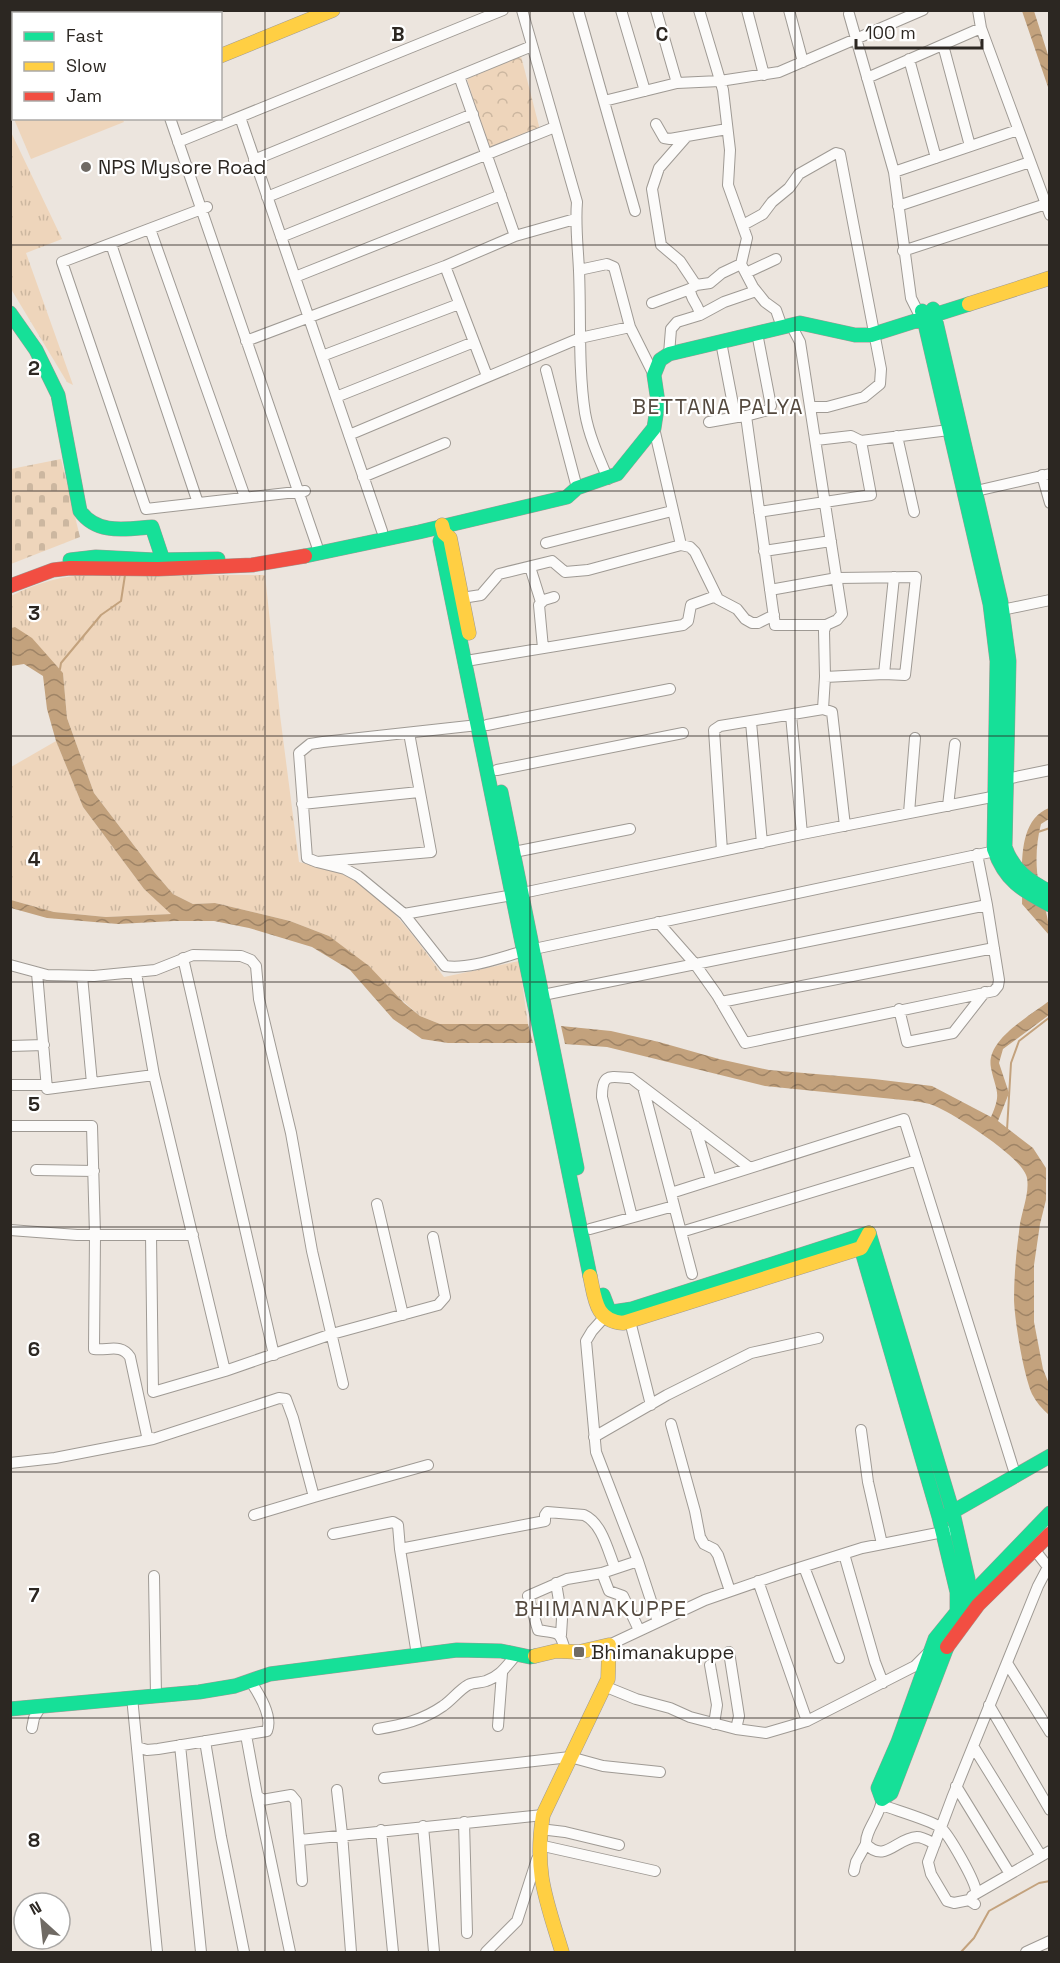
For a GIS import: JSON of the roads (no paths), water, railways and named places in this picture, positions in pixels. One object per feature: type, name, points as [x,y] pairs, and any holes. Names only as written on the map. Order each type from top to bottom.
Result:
[{"type":"street","points":[[222,45],[308,10]]},
{"type":"street","points":[[222,55],[333,10]]},
{"type":"street","points":[[181,140],[503,10]]},
{"type":"street","points":[[516,10],[577,202],[575,219]]},
{"type":"street","points":[[522,10],[529,48]]},
{"type":"street","points":[[578,10],[635,211]]},
{"type":"street","points":[[621,10],[645,91]]},
{"type":"street","points":[[656,10],[677,82]]},
{"type":"street","points":[[699,10],[720,81],[730,150],[728,185],[747,238],[743,268],[756,291],[776,310],[800,342],[842,614],[837,620],[826,625],[775,625],[759,512],[741,416],[721,342]]},
{"type":"street","points":[[747,10],[764,75]]},
{"type":"street","points":[[789,10],[802,62]]},
{"type":"street","points":[[604,101],[677,82],[720,81],[779,72],[923,10]]},
{"type":"street","points":[[903,251],[1048,210],[981,28],[978,10]]},
{"type":"street","points":[[849,14],[894,172],[911,298],[926,313],[955,429],[990,604],[997,661],[1000,795],[993,841],[1000,850],[1002,870],[1049,900]]},
{"type":"street","points":[[867,78],[981,28]]},
{"type":"street","points":[[943,45],[970,146]]},
{"type":"street","points":[[254,160],[529,48]]},
{"type":"street","points":[[909,59],[936,158]]},
{"type":"street","points":[[459,76],[516,236]]},
{"type":"street","points":[[267,197],[472,114]]},
{"type":"street","points":[[240,117],[382,531]]},
{"type":"street","points":[[171,120],[181,140],[320,545]]},
{"type":"street","points":[[177,120],[181,140]]},
{"type":"street","points":[[656,124],[663,138],[679,139],[727,129]]},
{"type":"street","points":[[281,237],[553,128]]},
{"type":"street","points":[[553,128],[575,219],[585,414],[608,479]]},
{"type":"street","points":[[894,172],[1018,130]]},
{"type":"street","points":[[687,136],[658,168],[652,189],[662,245],[680,261],[693,287],[690,294],[700,315]]},
{"type":"street","points":[[743,225],[763,214],[772,202],[789,188],[799,174],[836,153],[840,154],[880,369],[880,384],[864,397],[827,407],[810,407]]},
{"type":"street","points":[[898,206],[1030,162]]},
{"type":"street","points":[[295,277],[501,195]]},
{"type":"street","points":[[204,208],[62,262],[146,509],[301,491]]},
{"type":"street","points":[[249,340],[445,266],[516,236],[575,219]]},
{"type":"street","points":[[150,229],[245,497]]},
{"type":"street","points":[[111,244],[198,503]]},
{"type":"street","points":[[652,303],[710,283],[722,273],[776,259]]},
{"type":"street","points":[[579,270],[612,265],[630,327],[654,375],[658,402],[654,428],[681,545]]},
{"type":"street","points":[[445,266],[487,376]]},
{"type":"street","points":[[654,375],[660,360],[669,354],[800,322],[852,334],[873,335],[926,313],[1050,269]]},
{"type":"street","points":[[926,313],[1050,278]]},
{"type":"street","points":[[669,354],[671,329],[677,322],[700,315],[724,302],[756,291]]},
{"type":"street","points":[[322,356],[459,304]]},
{"type":"street","points":[[10,313],[36,350],[58,395],[80,511],[84,519],[91,525],[102,529],[152,527],[163,560]]},
{"type":"street","points":[[349,435],[580,338],[630,327]]},
{"type":"street","points":[[709,422],[768,410],[771,406],[757,333]]},
{"type":"street","points":[[336,397],[474,342]]},
{"type":"street","points":[[546,370],[577,489]]},
{"type":"street","points":[[10,586],[53,570],[70,568],[111,567],[158,570],[252,565],[443,527],[567,497],[577,489],[617,474],[654,428]]},
{"type":"street","points":[[816,440],[851,436],[861,441],[955,429]]},
{"type":"street","points":[[955,429],[976,491],[1002,610],[1009,661],[1006,779],[1000,795]]},
{"type":"street","points":[[897,436],[914,512]]},
{"type":"street","points":[[759,512],[871,495],[861,441]]},
{"type":"street","points":[[363,477],[445,443]]},
{"type":"street","points":[[976,491],[1046,475],[1050,503]]},
{"type":"street","points":[[546,543],[672,511]]},
{"type":"street","points":[[10,577],[27,569],[58,561],[96,557],[163,560],[238,558],[320,545],[382,531],[443,527]]},
{"type":"street","points":[[443,527],[450,538],[462,598],[470,660]]},
{"type":"street","points":[[443,527],[440,541],[470,660],[518,894],[594,1294],[612,1323],[622,1323],[861,1248]]},
{"type":"street","points":[[764,551],[831,541]]},
{"type":"street","points":[[462,598],[481,595],[499,574],[552,561],[566,573],[588,570],[681,545],[690,547],[696,552],[718,599],[739,610],[744,619],[758,623],[774,615]]},
{"type":"street","points":[[530,567],[541,602],[539,610],[543,648]]},
{"type":"street","points":[[770,590],[837,578],[914,576],[917,579],[905,675],[825,677]]},
{"type":"street","points":[[884,674],[894,577]]},
{"type":"street","points":[[470,660],[683,625],[688,621],[692,605],[716,596]]},
{"type":"street","points":[[541,602],[554,597]]},
{"type":"street","points":[[1002,610],[1050,600]]},
{"type":"street","points":[[823,709],[826,625]]},
{"type":"street","points":[[670,689],[483,725],[323,742],[304,748],[298,753],[307,858],[345,869],[358,876],[404,914],[445,966],[452,968],[1000,850]]},
{"type":"street","points":[[722,851],[713,732],[720,726],[823,709],[832,712],[845,826]]},
{"type":"street","points":[[791,716],[802,834]]},
{"type":"street","points":[[751,722],[762,843]]},
{"type":"street","points":[[483,725],[497,770],[514,852],[518,894]]},
{"type":"street","points":[[317,862],[431,852],[409,733]]},
{"type":"street","points":[[497,770],[684,733]]},
{"type":"street","points":[[909,813],[915,738]]},
{"type":"street","points":[[948,806],[956,744]]},
{"type":"street","points":[[1006,779],[1050,770]]},
{"type":"street","points":[[302,804],[419,792]]},
{"type":"street","points":[[404,914],[518,894],[1000,795]]},
{"type":"street","points":[[514,852],[630,829]]},
{"type":"street","points":[[658,922],[695,964],[745,1043],[993,991],[998,986],[999,980],[977,854]]},
{"type":"street","points":[[543,995],[987,905]]},
{"type":"street","points":[[721,1002],[994,948]]},
{"type":"street","points":[[529,950],[543,995],[548,1043],[608,1308],[607,1314],[586,1341],[596,1452],[638,1561],[658,1622]]},
{"type":"street","points":[[10,965],[47,975],[82,976],[155,970],[193,955],[229,955],[251,960],[256,966],[259,999],[291,1133],[312,1251],[343,1384]]},
{"type":"street","points":[[183,958],[274,1355]]},
{"type":"street","points":[[37,973],[47,1089],[154,1075]]},
{"type":"street","points":[[136,973],[154,1075],[225,1371]]},
{"type":"street","points":[[82,976],[92,1083]]},
{"type":"street","points":[[899,1010],[907,1042],[953,1033],[985,992]]},
{"type":"street","points":[[10,1046],[44,1045]]},
{"type":"street","points":[[632,1217],[602,1097],[602,1083],[605,1079],[610,1077],[631,1078],[750,1168]]},
{"type":"street","points":[[10,1085],[47,1085]]},
{"type":"street","points":[[643,1087],[692,1274]]},
{"type":"street","points":[[671,1193],[904,1119],[1016,1477]]},
{"type":"street","points":[[695,1125],[711,1180]]},
{"type":"street","points":[[10,1126],[92,1126],[95,1235],[94,1349],[117,1347],[130,1357],[147,1436],[153,1439]]},
{"type":"street","points":[[681,1232],[917,1160]]},
{"type":"street","points":[[36,1170],[94,1171]]},
{"type":"street","points":[[377,1204],[403,1315]]},
{"type":"street","points":[[590,1229],[674,1206]]},
{"type":"street","points":[[10,1230],[95,1235],[193,1235]]},
{"type":"street","points":[[607,1314],[869,1233]]},
{"type":"street","points":[[854,1871],[866,1844],[865,1839],[882,1802],[891,1793],[944,1652],[956,1630],[969,1597],[968,1579],[950,1531],[939,1516],[861,1248],[869,1233]]},
{"type":"street","points":[[869,1233],[953,1513],[950,1531],[957,1592],[963,1613]]},
{"type":"street","points":[[152,1235],[153,1392],[225,1371],[332,1334],[438,1305],[445,1297],[433,1238]]},
{"type":"street","points":[[630,1321],[651,1405]]},
{"type":"street","points":[[594,1437],[751,1353],[818,1338]]},
{"type":"street","points":[[10,1463],[55,1458],[153,1439],[279,1398],[286,1399],[293,1418],[314,1497]]},
{"type":"street","points":[[671,1424],[700,1537],[704,1544],[714,1549],[718,1555],[730,1591]]},
{"type":"street","points":[[861,1430],[868,1482],[882,1544]]},
{"type":"street","points":[[939,1516],[953,1513],[1050,1456]]},
{"type":"street","points":[[254,1515],[428,1465]]},
{"type":"street","points":[[400,1550],[545,1521],[547,1512],[586,1515],[600,1532],[615,1568]]},
{"type":"street","points":[[969,1597],[1050,1513]]},
{"type":"street","points":[[333,1533],[396,1522],[417,1655]]},
{"type":"street","points":[[10,1709],[216,1691],[251,1682],[270,1674],[457,1650],[501,1652],[530,1657],[556,1651],[579,1652],[609,1645],[705,1600],[758,1581],[882,1544],[950,1531]]},
{"type":"street","points":[[882,1802],[878,1788],[898,1742],[935,1639],[1050,1533]]},
{"type":"street","points":[[882,1802],[941,1827],[969,1870],[977,1887],[969,1903],[947,1901],[931,1874],[928,1862],[935,1844],[941,1827],[956,1786],[1038,1586],[1048,1567],[1034,1549]]},
{"type":"street","points":[[844,1554],[875,1662],[884,1683]]},
{"type":"street","points":[[561,1635],[538,1630],[528,1600],[530,1595],[556,1583],[602,1573],[638,1561]]},
{"type":"street","points":[[804,1567],[839,1658]]},
{"type":"street","points":[[602,1573],[610,1593],[622,1596],[639,1630]]},
{"type":"street","points":[[154,1576],[156,1696]]},
{"type":"street","points":[[758,1581],[807,1721]]},
{"type":"street","points":[[556,1583],[562,1619],[561,1635],[565,1651]]},
{"type":"street","points":[[486,1953],[517,1922],[539,1849],[542,1822],[570,1757],[608,1679],[609,1645]]},
{"type":"street","points":[[729,1652],[738,1716],[736,1729]]},
{"type":"street","points":[[604,1686],[636,1699],[670,1708],[714,1724],[766,1733],[807,1721],[884,1683],[915,1666],[930,1652]]},
{"type":"street","points":[[498,1726],[502,1673],[518,1654]]},
{"type":"street","points":[[1007,1663],[1050,1732]]},
{"type":"street","points":[[710,1665],[717,1705],[714,1724]]},
{"type":"street","points":[[378,1729],[407,1724],[428,1715],[445,1705],[468,1685],[502,1673]]},
{"type":"street","points":[[137,1747],[147,1750],[158,1749],[267,1731],[270,1725],[259,1694],[251,1682]]},
{"type":"street","points":[[132,1697],[157,1953]]},
{"type":"street","points":[[989,1705],[1050,1810]]},
{"type":"street","points":[[32,1728],[33,1718],[40,1706]]},
{"type":"street","points":[[246,1735],[290,1953]]},
{"type":"street","points":[[205,1741],[244,1953]]},
{"type":"street","points":[[180,1745],[201,1953]]},
{"type":"street","points":[[973,1746],[1045,1853],[976,1893]]},
{"type":"street","points":[[384,1778],[570,1757],[603,1766],[660,1772]]},
{"type":"street","points":[[956,1786],[1010,1874]]},
{"type":"street","points":[[337,1790],[351,1953]]},
{"type":"street","points":[[257,1795],[262,1800],[292,1797],[296,1801],[303,1881]]},
{"type":"street","points":[[300,1839],[464,1822],[542,1822],[565,1832],[619,1845]]},
{"type":"street","points":[[464,1822],[467,1933]]},
{"type":"street","points":[[423,1826],[434,1953]]},
{"type":"street","points":[[381,1830],[393,1953]]},
{"type":"street","points":[[866,1844],[877,1852],[918,1837],[935,1844]]},
{"type":"street","points":[[539,1849],[655,1871]]},
{"type":"street","points":[[539,1849],[542,1885],[562,1953]]},
{"type":"street","points":[[1026,1953],[1050,1941]]},
{"type":"water","points":[[1022,11],[1034,11],[1049,58],[1049,90]]},
{"type":"water","points":[[15,627],[32,638],[63,673],[67,718],[94,793],[173,894],[193,904],[215,903],[290,921],[329,936],[369,966],[404,1003],[420,1016],[440,1024],[528,1024],[533,1043],[448,1043],[422,1039],[393,1019],[350,970],[312,947],[249,928],[214,921],[118,924],[47,918],[11,908],[11,900],[54,912],[106,917],[171,914],[144,889],[83,807],[56,741],[47,709],[43,676],[24,664],[11,666],[11,628]]},
{"type":"water","points":[[1049,808],[1049,819],[1041,824],[1039,831],[1037,862],[1049,935],[1022,904],[1022,864],[1026,836],[1031,824],[1038,815]]},
{"type":"water","points":[[1049,1001],[1049,1015],[1003,1049],[999,1063],[1009,1093],[998,1121],[1033,1148],[1046,1168],[1046,1200],[1034,1265],[1034,1322],[1043,1369],[1049,1384],[1049,1415],[1035,1400],[1029,1385],[1020,1347],[1015,1310],[1016,1257],[1028,1184],[1027,1178],[1023,1169],[1002,1149],[957,1118],[930,1104],[765,1086],[607,1047],[565,1044],[561,1026],[611,1031],[769,1070],[932,1086],[991,1117],[997,1097],[991,1068],[991,1058],[995,1048],[1002,1038],[1021,1021]]},
{"type":"waterway","points":[[60,669],[61,663],[101,615],[121,601],[125,575]]},
{"type":"waterway","points":[[1038,832],[1050,828]]},
{"type":"waterway","points":[[1007,1130],[1011,1063],[1019,1041],[1050,1017]]},
{"type":"waterway","points":[[961,1952],[974,1938],[989,1911],[1039,1883],[1050,1881]]},
{"type":"place","name":"NPS Mysore Road","points":[[86,167]]},
{"type":"place","name":"Bhimanakuppe","points":[[579,1652]]},
{"type":"district","name":"BETTANA PALYA","points":[[718,406]]},
{"type":"district","name":"BHIMANAKUPPE","points":[[601,1608]]}]
